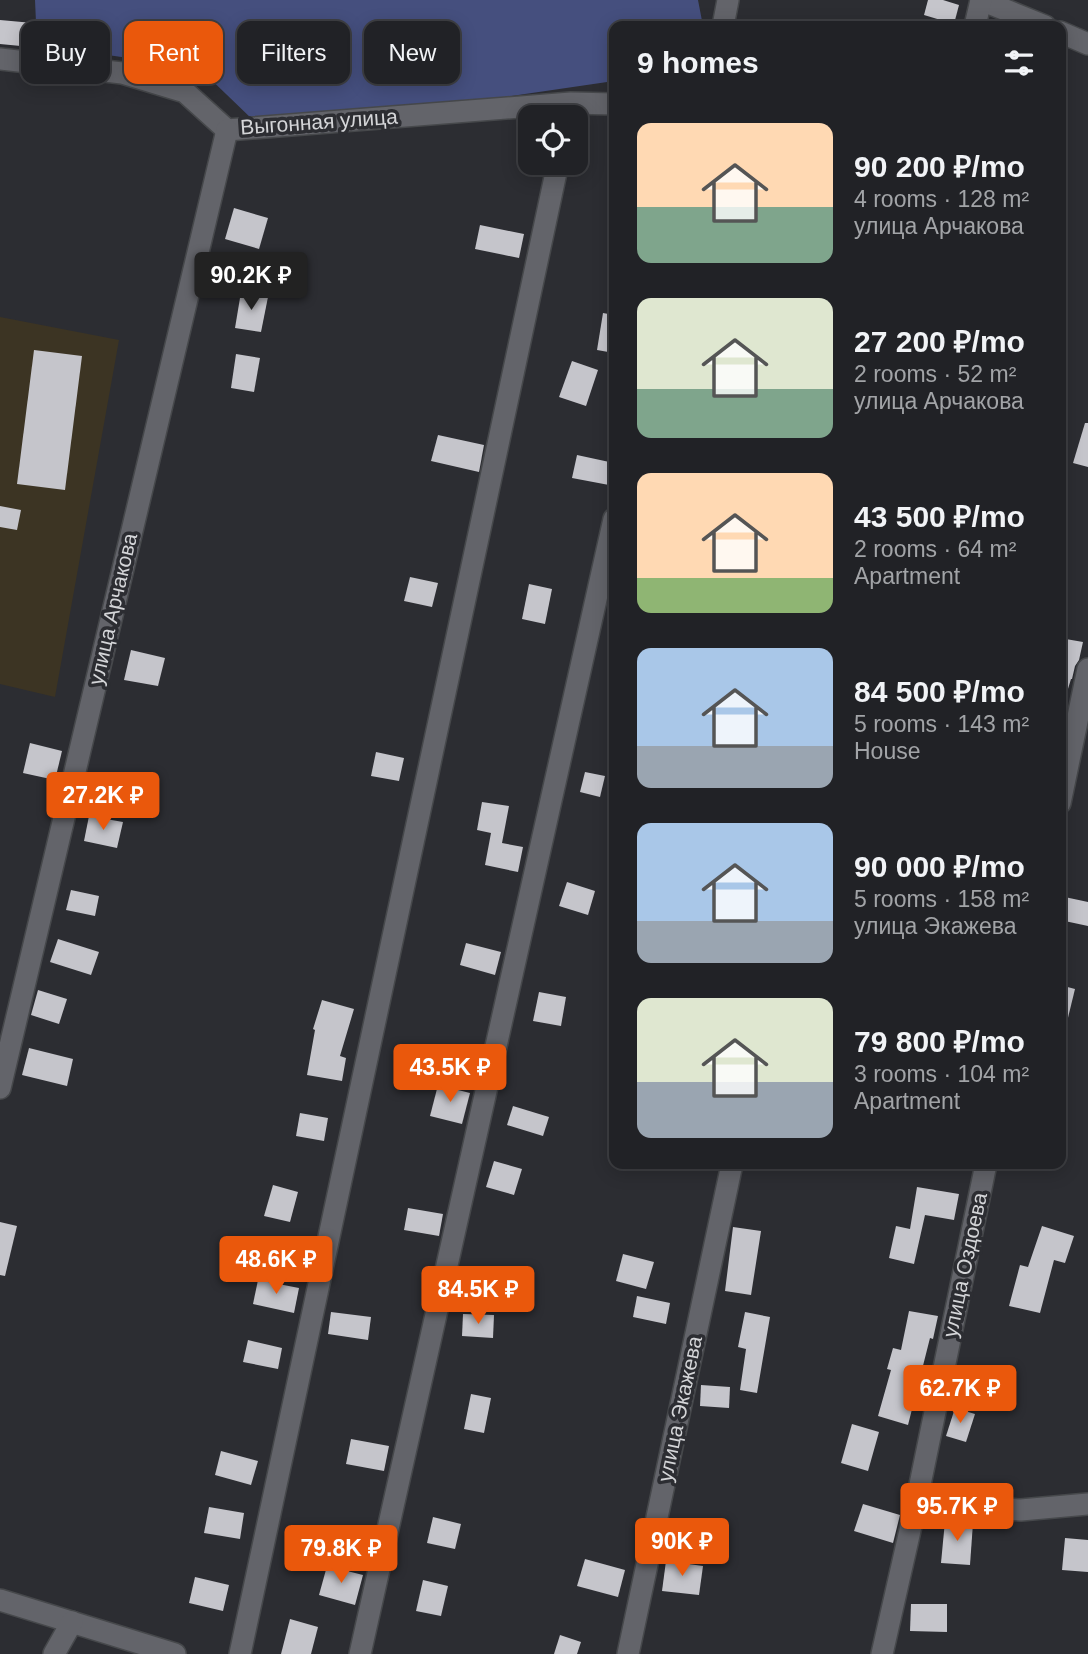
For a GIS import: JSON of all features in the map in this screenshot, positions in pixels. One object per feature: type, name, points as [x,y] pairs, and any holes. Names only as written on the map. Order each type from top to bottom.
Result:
[{"type":"street","points":[[724,21],[728,0]]},
{"type":"street","points":[[976,21],[981,0],[1033,21]]},
{"type":"street","points":[[1066,35],[1088,44]]},
{"type":"street","name":"Выгонная улица","points":[[0,59],[122,73],[185,92],[227,130],[518,113]]},
{"type":"street","name":"Выгонная улица","points":[[588,107],[609,105]]},
{"type":"street","name":"улица Арчакова","points":[[0,1088],[227,130]]},
{"type":"street","points":[[240,1654],[555,175]]},
{"type":"street","points":[[360,1654],[609,541]]},
{"type":"street","points":[[1066,774],[1088,669]]},
{"type":"street","name":"улица Экажева","points":[[628,1654],[731,1169]]},
{"type":"street","name":"улица Оздоева","points":[[882,1654],[916,1504],[985,1169]]},
{"type":"street","points":[[916,1504],[1021,1510],[1088,1504]]},
{"type":"street","points":[[0,1601],[176,1654]]},
{"type":"street","points":[[54,1654],[72,1622]]},
{"type":"shaded area","points":[[35,0],[698,0],[702,21],[609,21],[609,82],[267,132],[216,84],[223,84],[223,21],[124,21],[124,57],[110,55],[110,21],[36,21]]},
{"type":"shaded area","points":[[0,317],[119,340],[55,697],[0,684]]},
{"type":"building","points":[[928,0],[943,0],[959,5],[955,21],[924,15]]},
{"type":"building","points":[[0,20],[21,22],[21,46],[0,44]]},
{"type":"building","points":[[234,208],[268,218],[259,249],[225,239]]},
{"type":"building","points":[[480,225],[524,234],[519,258],[475,249]]},
{"type":"building","points":[[241,292],[268,297],[261,332],[235,328]]},
{"type":"building","points":[[603,313],[609,314],[609,352],[597,350]]},
{"type":"building","points":[[34,350],[82,356],[65,490],[17,484]]},
{"type":"building","points":[[236,354],[260,358],[254,392],[231,388]]},
{"type":"building","points":[[572,361],[598,370],[586,406],[559,397]]},
{"type":"building","points":[[1085,423],[1088,423],[1088,467],[1073,463]]},
{"type":"building","points":[[438,435],[484,445],[479,472],[431,461]]},
{"type":"building","points":[[577,455],[609,462],[609,485],[572,478]]},
{"type":"building","points":[[0,506],[21,510],[17,530],[0,527]]},
{"type":"building","points":[[410,577],[438,583],[432,607],[404,601]]},
{"type":"building","points":[[529,584],[552,589],[545,624],[522,619]]},
{"type":"building","points":[[1066,639],[1083,642],[1066,695]]},
{"type":"building","points":[[131,650],[165,658],[158,686],[124,680]]},
{"type":"building","points":[[30,743],[62,751],[55,780],[23,773]]},
{"type":"building","points":[[376,752],[404,758],[399,781],[371,776]]},
{"type":"building","points":[[585,772],[605,776],[600,797],[580,792]]},
{"type":"building","points":[[482,802],[509,806],[502,843],[523,847],[518,872],[485,865],[491,833],[477,830]]},
{"type":"building","points":[[89,816],[123,822],[117,848],[84,841]]},
{"type":"building","points":[[567,882],[595,891],[588,915],[559,906]]},
{"type":"building","points":[[71,890],[99,896],[95,916],[66,910]]},
{"type":"building","points":[[1066,897],[1088,902],[1088,926],[1066,921]]},
{"type":"building","points":[[58,939],[99,952],[91,975],[50,962]]},
{"type":"building","points":[[466,943],[501,952],[495,975],[460,965]]},
{"type":"building","points":[[1066,987],[1075,989],[1066,1026]]},
{"type":"building","points":[[38,990],[67,999],[59,1024],[31,1015]]},
{"type":"building","points":[[539,992],[566,997],[561,1026],[533,1021]]},
{"type":"building","points":[[322,1000],[354,1009],[340,1056],[346,1058],[342,1081],[307,1075],[315,1030],[313,1029]]},
{"type":"building","points":[[29,1048],[73,1059],[67,1086],[22,1075]]},
{"type":"building","points":[[438,1085],[470,1093],[462,1124],[430,1116]]},
{"type":"building","points":[[513,1106],[549,1117],[543,1136],[507,1125]]},
{"type":"building","points":[[300,1113],[328,1118],[324,1141],[296,1136]]},
{"type":"building","points":[[494,1161],[522,1169],[514,1195],[486,1187]]},
{"type":"building","points":[[273,1185],[298,1192],[290,1222],[264,1216]]},
{"type":"building","points":[[917,1187],[959,1194],[954,1220],[925,1215],[914,1264],[889,1258],[896,1226],[910,1229]]},
{"type":"building","points":[[408,1208],[443,1214],[439,1236],[404,1230]]},
{"type":"building","points":[[0,1222],[17,1226],[5,1276],[0,1275]]},
{"type":"building","points":[[1042,1226],[1074,1236],[1065,1263],[1054,1260],[1040,1313],[1009,1306],[1020,1265],[1028,1267]]},
{"type":"building","points":[[733,1227],[761,1231],[751,1295],[725,1291]]},
{"type":"building","points":[[623,1254],[654,1262],[646,1289],[616,1281]]},
{"type":"building","points":[[258,1280],[299,1288],[294,1313],[253,1304]]},
{"type":"building","points":[[637,1296],[670,1303],[666,1324],[633,1317]]},
{"type":"building","points":[[909,1311],[938,1316],[908,1425],[878,1416],[891,1370],[887,1369],[893,1348],[901,1350]]},
{"type":"building","points":[[331,1312],[371,1317],[368,1340],[328,1334]]},
{"type":"building","points":[[745,1312],[770,1317],[757,1393],[740,1390],[746,1349],[738,1347]]},
{"type":"building","points":[[463,1314],[494,1315],[493,1338],[462,1336]]},
{"type":"building","points":[[248,1340],[282,1348],[278,1369],[243,1362]]},
{"type":"building","points":[[701,1385],[730,1387],[729,1408],[700,1406]]},
{"type":"building","points":[[471,1394],[491,1398],[484,1433],[464,1429]]},
{"type":"building","points":[[955,1408],[975,1414],[966,1442],[946,1436]]},
{"type":"building","points":[[852,1424],[879,1432],[868,1471],[841,1463]]},
{"type":"building","points":[[351,1439],[389,1446],[384,1471],[346,1464]]},
{"type":"building","points":[[221,1451],[258,1461],[251,1485],[215,1475]]},
{"type":"building","points":[[863,1504],[900,1515],[893,1543],[854,1531]]},
{"type":"building","points":[[209,1507],[244,1513],[240,1539],[204,1533]]},
{"type":"building","points":[[433,1517],[461,1524],[455,1549],[427,1543]]},
{"type":"building","points":[[945,1521],[973,1523],[970,1565],[941,1563]]},
{"type":"building","points":[[1065,1538],[1088,1540],[1088,1572],[1062,1570]]},
{"type":"building","points":[[585,1559],[625,1570],[618,1597],[577,1586]]},
{"type":"building","points":[[666,1561],[703,1566],[699,1595],[662,1591]]},
{"type":"building","points":[[327,1566],[363,1575],[355,1605],[319,1595]]},
{"type":"building","points":[[195,1577],[229,1585],[223,1611],[189,1603]]},
{"type":"building","points":[[423,1580],[448,1586],[441,1616],[416,1611]]},
{"type":"building","points":[[911,1604],[947,1604],[947,1632],[910,1631]]},
{"type":"building","points":[[290,1619],[318,1627],[311,1654],[281,1654]]},
{"type":"building","points":[[560,1635],[581,1642],[577,1654],[554,1654]]}]
